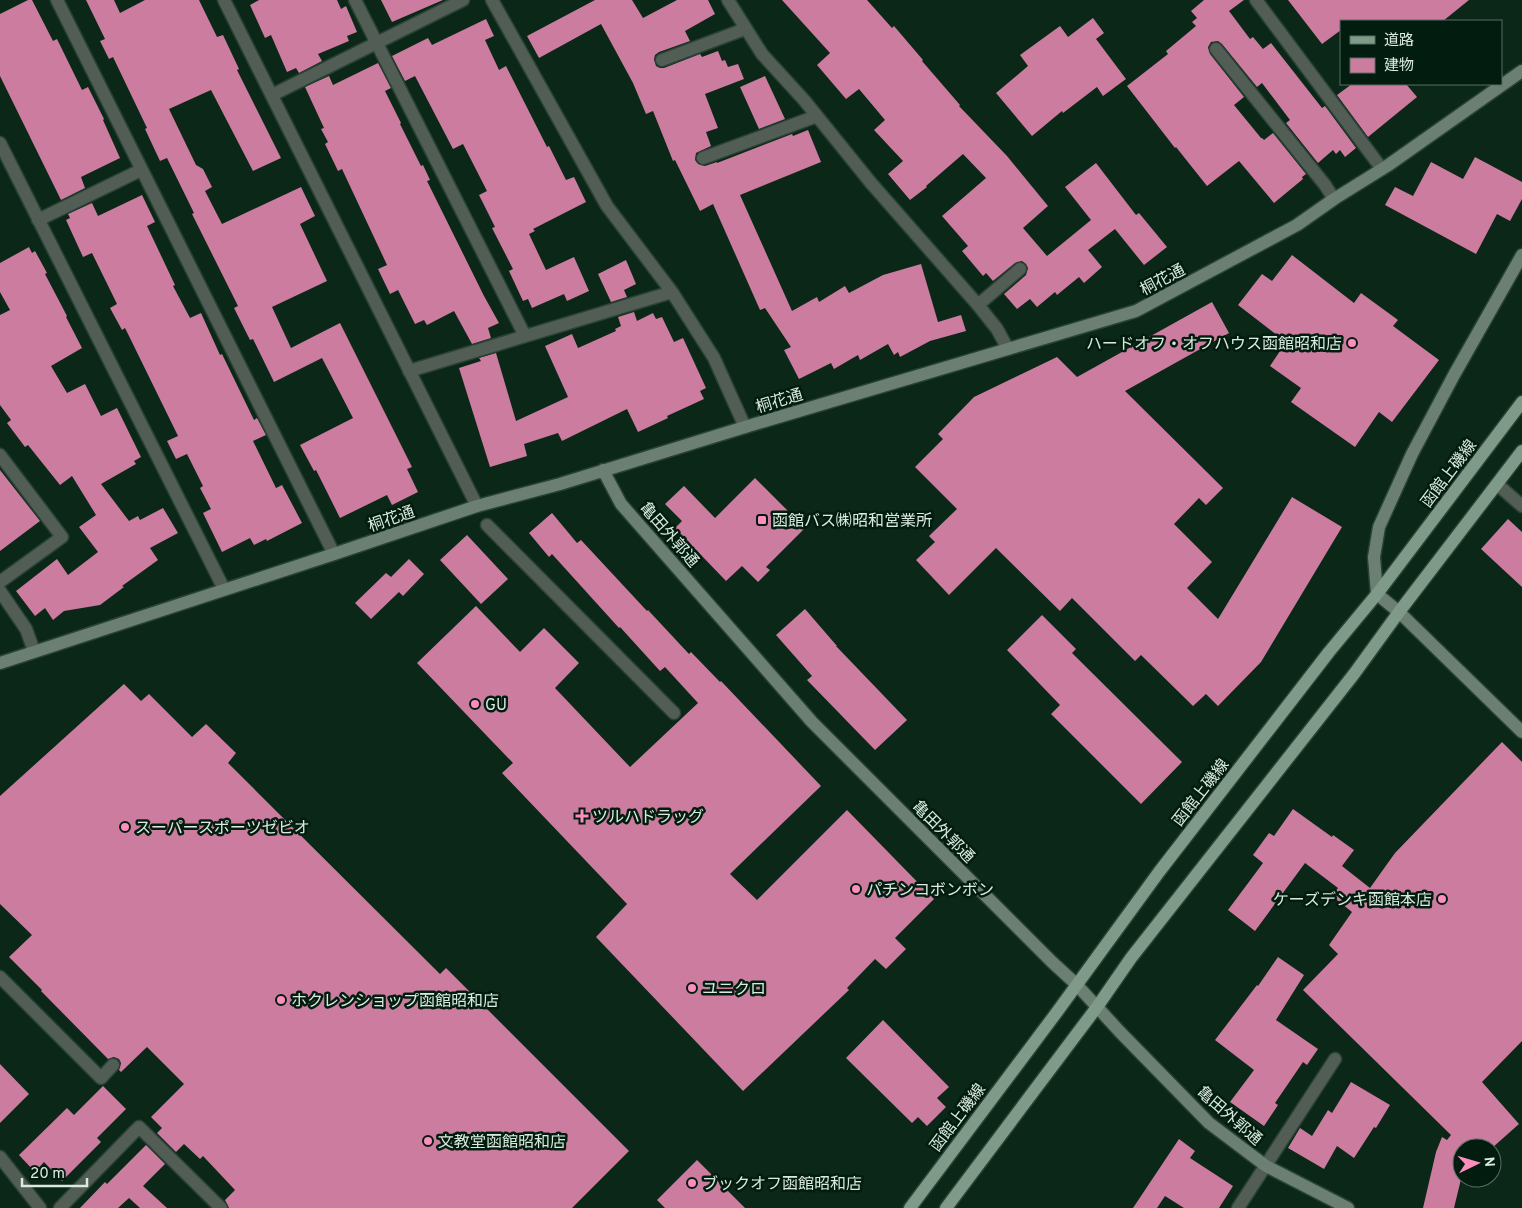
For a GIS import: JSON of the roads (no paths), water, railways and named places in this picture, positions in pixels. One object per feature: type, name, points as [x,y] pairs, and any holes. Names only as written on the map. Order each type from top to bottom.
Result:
[{"type":"main road","name":"函館上磯線","points":[[910,1208],[1171,856],[1329,652],[1377,594],[1522,402]]},
{"type":"main road","points":[[946,1208],[1097,1007],[1131,958],[1348,682],[1522,451]]},
{"type":"street","points":[[57,0],[334,554]]},
{"type":"street","points":[[224,0],[477,506]]},
{"type":"street","points":[[355,0],[525,336]]},
{"type":"street","points":[[272,95],[463,0]]},
{"type":"street","points":[[492,0],[607,206],[672,292],[714,358],[745,427]]},
{"type":"street","points":[[728,0],[745,30],[762,54],[817,116],[871,183],[978,305],[997,329],[1008,349]]},
{"type":"street","points":[[1256,0],[1382,169]]},
{"type":"street","points":[[662,60],[745,30]]},
{"type":"street","points":[[1216,49],[1325,185],[1334,199]]},
{"type":"street","name":"桐花通","points":[[0,663],[477,506],[560,484],[1136,311],[1298,225],[1522,71]]},
{"type":"street","points":[[703,158],[817,116]]},
{"type":"street","points":[[0,144],[224,589]]},
{"type":"street","points":[[38,220],[142,170]]},
{"type":"street","points":[[1522,255],[1412,454],[1379,527],[1374,557],[1377,594],[1399,612],[1522,732]]},
{"type":"street","points":[[978,305],[1020,269]]},
{"type":"street","points":[[409,371],[672,292]]},
{"type":"street","points":[[0,455],[62,537],[0,582]]},
{"type":"street","name":"亀田外郭通","points":[[603,470],[621,504],[812,722],[1076,984],[1209,1123],[1266,1166],[1348,1208]]},
{"type":"street","points":[[1497,484],[1522,506]]},
{"type":"street","points":[[487,525],[674,713]]},
{"type":"street","points":[[0,591],[26,629],[34,652]]},
{"type":"street","points":[[0,977],[101,1078],[113,1065]]},
{"type":"street","points":[[1238,1208],[1335,1059]]},
{"type":"street","points":[[60,1208],[139,1127],[220,1208]]},
{"type":"street","points":[[0,1157],[40,1208]]},
{"type":"place","name":"ハードオフ・オフハウス函館昭和店","points":[[1352,343]]},
{"type":"place","name":"函館バス㈱昭和営業所","points":[[762,520]]},
{"type":"place","name":"GU","points":[[475,704]]},
{"type":"place","name":"ツルハドラッグ","points":[[582,816]]},
{"type":"place","name":"スーパースポーツゼビオ","points":[[125,827]]},
{"type":"place","name":"パチンコボンボン","points":[[856,889]]},
{"type":"place","name":"ケーズデンキ函館本店","points":[[1442,899]]},
{"type":"place","name":"ユニクロ","points":[[692,988]]},
{"type":"place","name":"ホクレンショップ函館昭和店","points":[[281,1000]]},
{"type":"place","name":"文教堂函館昭和店","points":[[428,1141]]},
{"type":"place","name":"ブックオフ函館昭和店","points":[[692,1183]]}]
